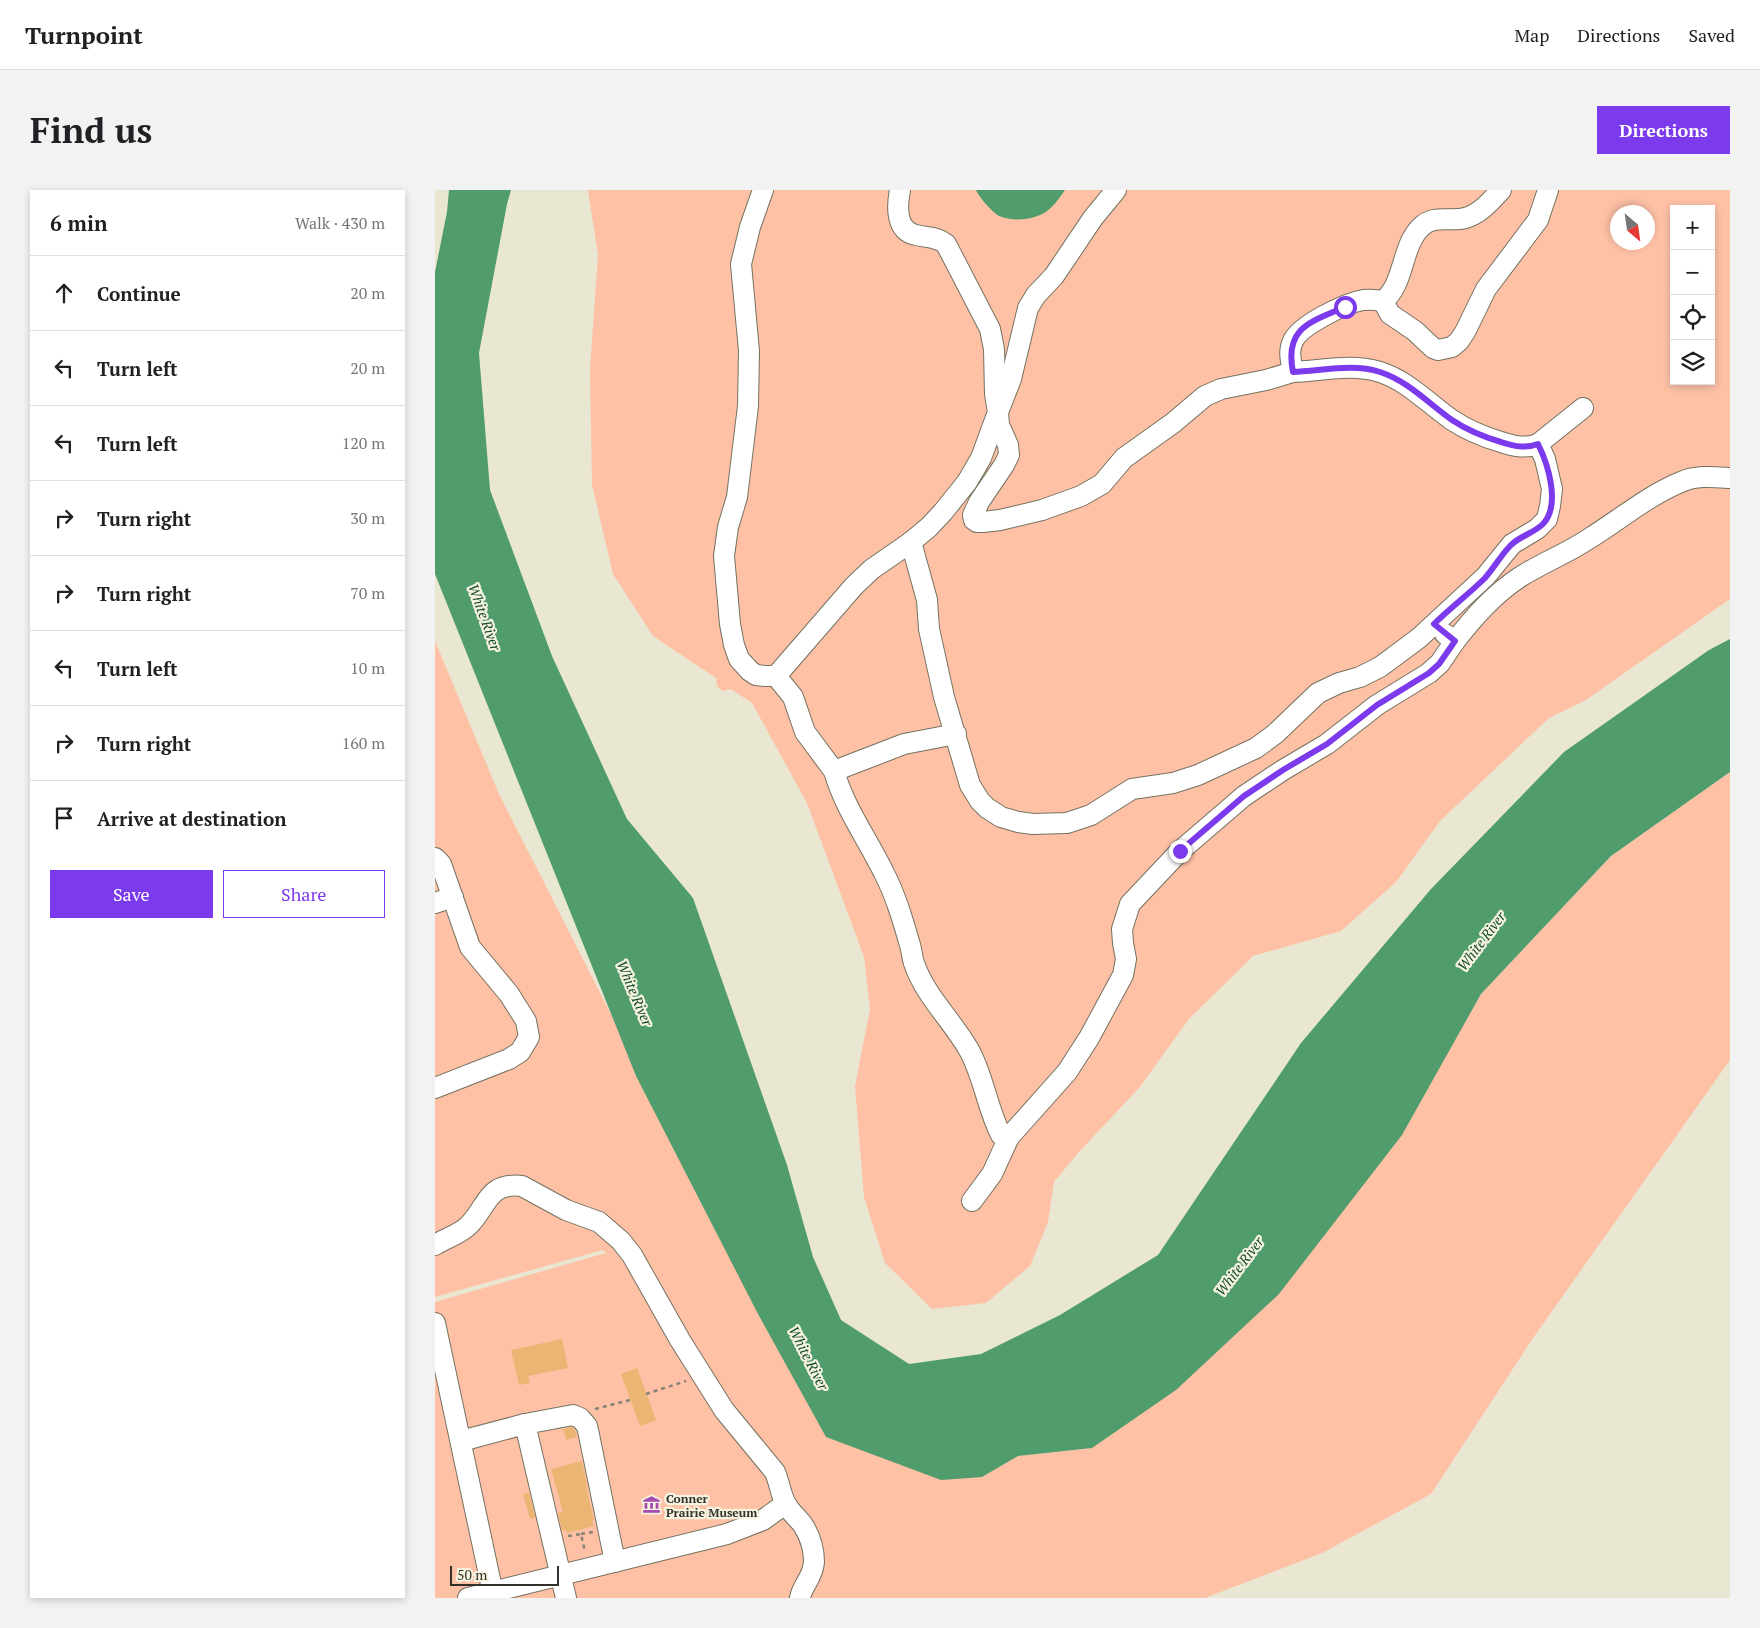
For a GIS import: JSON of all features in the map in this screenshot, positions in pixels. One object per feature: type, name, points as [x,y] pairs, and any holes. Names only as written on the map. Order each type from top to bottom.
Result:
[{"type":"lane","points":[[763,190],[750,226],[741,264],[749,351],[748,406],[737,497],[728,527],[724,556],[730,624],[734,645],[739,659],[750,671],[756,675],[765,676],[776,676],[854,586],[872,569],[929,527],[971,476],[981,458],[1011,379],[1028,308],[1059,270],[1093,218],[1116,190]]},
{"type":"lane","points":[[900,190],[897,203],[901,222],[911,234],[937,238],[946,244],[990,329],[994,349],[995,394],[999,425],[1008,445],[1009,455],[979,502],[973,515],[974,520],[977,522],[1000,520],[1042,510],[1081,496],[1101,484],[1124,458],[1173,423],[1205,396],[1221,389],[1266,380],[1293,372],[1361,369],[1382,373],[1420,394],[1454,422],[1482,435],[1519,446],[1530,447],[1538,444],[1583,408]]},
{"type":"lane","points":[[1383,301],[1391,292],[1410,246],[1421,227],[1433,220],[1460,219],[1474,215],[1485,207],[1501,190]]},
{"type":"lane","points":[[1383,301],[1390,314],[1415,331],[1433,348],[1439,350],[1452,347],[1465,332],[1486,289],[1538,220],[1548,190]]},
{"type":"lane","points":[[1293,372],[1290,357],[1291,348],[1295,337],[1304,327],[1356,302],[1366,300],[1383,301]]},
{"type":"lane","points":[[911,542],[927,600],[929,629],[944,697],[956,734],[964,770],[970,785],[980,801],[1001,817],[1018,822],[1049,825],[1067,823],[1091,815],[1132,789],[1173,783],[1191,778],[1256,748],[1275,734],[1318,693],[1380,667],[1412,643],[1486,576],[1512,544],[1537,529],[1547,519],[1552,489],[1545,458],[1538,444]]},
{"type":"lane","points":[[972,1201],[992,1174],[1009,1137],[1067,1072],[1089,1038],[1123,975],[1126,959],[1122,929],[1130,904],[1180,851],[1244,796],[1327,744],[1377,705],[1429,673],[1439,664],[1487,602],[1521,576],[1582,543],[1632,509],[1681,481],[1703,477],[1730,478]]},
{"type":"lane","points":[[1434,624],[1455,641]]},
{"type":"lane","points":[[776,676],[793,696],[805,732],[834,771],[840,792],[885,874],[899,907],[914,963],[937,1006],[954,1026],[969,1051],[978,1069],[993,1119],[1001,1135],[1009,1137]]},
{"type":"lane","points":[[834,771],[904,744],[956,734]]},
{"type":"lane","points":[[435,858],[441,864],[444,900],[470,947],[509,994],[526,1021],[529,1037],[519,1052],[509,1059],[435,1088]]},
{"type":"lane","points":[[435,1245],[462,1232],[470,1224],[488,1197],[495,1191],[514,1185],[522,1186],[566,1210],[599,1222],[621,1241],[632,1255],[680,1340],[724,1410],[775,1472],[785,1504],[803,1525],[813,1552],[814,1564],[812,1573],[800,1598]]},
{"type":"lane","points":[[435,1323],[493,1595]]},
{"type":"lane","points":[[461,1441],[525,1424],[573,1415],[580,1418],[587,1426],[615,1562]]},
{"type":"lane","points":[[525,1424],[566,1598]]},
{"type":"lane","points":[[468,1598],[493,1595],[589,1568],[727,1534],[753,1525],[785,1504]]},
{"type":"path","points":[[646,1394],[702,1375]]},
{"type":"path","points":[[573,1415],[630,1400]]},
{"type":"path","points":[[566,1536],[581,1534],[589,1568]]},
{"type":"shaded area","points":[[588,190],[1730,190],[1730,599],[1586,700],[1549,718],[1440,821],[1396,882],[1341,931],[1253,956],[1189,1019],[1139,1088],[1078,1153],[1054,1182],[1048,1222],[1030,1266],[986,1303],[932,1309],[885,1263],[864,1197],[855,1086],[870,1009],[864,957],[807,803],[752,703],[731,689],[723,691],[717,686],[716,678],[653,636],[613,574],[592,485],[590,369],[598,255]]},
{"type":"shaded area","points":[[435,641],[499,794],[826,1437],[982,1477],[1017,1456],[1092,1448],[1385,1156],[1481,994],[1611,856],[1730,772],[1730,1060],[1533,1338],[1431,1494],[1322,1553],[1205,1598],[435,1598],[435,1302],[606,1253],[603,1250],[435,1297]]},
{"type":"water","name":"White River","points":[[449,190],[511,190],[479,353],[490,490],[552,656],[627,819],[693,898],[787,1165],[813,1257],[841,1320],[909,1364],[981,1354],[1060,1315],[1158,1255],[1301,1043],[1431,889],[1564,752],[1709,650],[1730,639],[1730,772],[1611,856],[1481,994],[1402,1135],[1279,1294],[1176,1390],[1092,1448],[1018,1456],[982,1477],[941,1480],[826,1437],[758,1314],[636,1076],[435,574],[435,272],[447,212]]},
{"type":"water","points":[[976,190],[1065,190],[1052,207],[1042,214],[1030,218],[1011,219],[996,214],[989,208]]},
{"type":"building","points":[[562,1339],[568,1368],[528,1376],[530,1383],[519,1385],[511,1350]]},
{"type":"building","points":[[637,1368],[656,1420],[640,1426],[621,1374]]},
{"type":"building","points":[[572,1427],[577,1437],[566,1440],[563,1429]]},
{"type":"building","points":[[582,1461],[594,1526],[567,1533],[566,1530],[562,1531],[558,1513],[563,1512],[551,1469]]},
{"type":"building","points":[[529,1493],[535,1518],[530,1519],[523,1494]]},
{"type":"place","name":"Conner Prairie Museum","points":[[652,1505]]},
{"type":"route","points":[[1180,851],[1244,796],[1327,744],[1377,705],[1429,673],[1439,664],[1455,641],[1434,624],[1486,576],[1517,539],[1537,529],[1547,519],[1552,489],[1545,458],[1538,444],[1530,447],[1506,444],[1469,430],[1454,422],[1420,394],[1374,370],[1344,368],[1293,372],[1290,357],[1291,348],[1299,331],[1311,322],[1345,307]]}]
